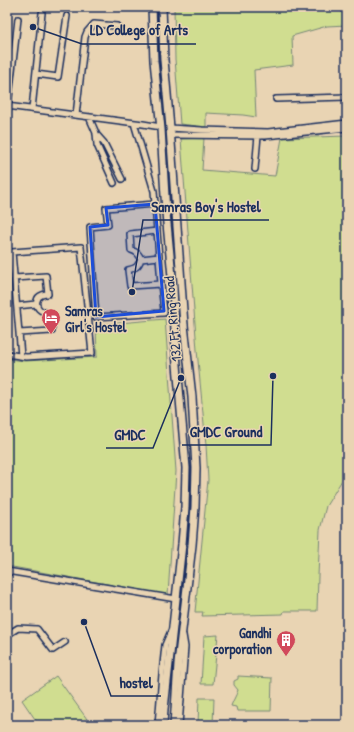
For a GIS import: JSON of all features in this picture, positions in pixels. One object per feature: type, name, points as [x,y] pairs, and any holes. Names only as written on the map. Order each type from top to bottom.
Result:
[{"type":"main road","name":"132 Ft. Ring Road","points":[[152,7],[154,61],[161,128],[166,213],[173,286],[176,353],[186,468],[185,514],[163,725]]},
{"type":"main road","name":"132 Ft. Ring Road","points":[[162,7],[164,60],[171,131],[184,325],[192,397],[196,468],[192,545],[178,664],[174,725]]},
{"type":"street","points":[[32,110],[42,13]]},
{"type":"street","points":[[36,74],[58,77],[67,16]]},
{"type":"street","points":[[18,19],[8,106],[161,128]]},
{"type":"street","points":[[76,115],[85,37],[87,32],[94,24],[117,26]]},
{"type":"street","points":[[276,99],[347,97]]},
{"type":"street","points":[[89,117],[96,134],[104,144],[122,179]]},
{"type":"street","points":[[134,123],[154,191],[164,313],[96,317],[90,227],[108,225],[106,208],[155,204]]},
{"type":"street","points":[[171,131],[202,130],[268,132],[347,123]]},
{"type":"street","points":[[171,131],[271,136],[347,128]]},
{"type":"street","points":[[96,134],[97,145],[114,183]]},
{"type":"street","points":[[255,169],[258,136]]},
{"type":"street","points":[[157,231],[130,234],[131,250],[140,255],[141,259],[138,266],[128,270],[130,286],[161,284]]},
{"type":"street","points":[[7,354],[26,357],[92,353],[81,247],[12,252],[21,356]]},
{"type":"street","points":[[141,259],[159,257]]},
{"type":"street","points":[[14,278],[46,276],[48,294],[41,295],[37,299],[36,304]]},
{"type":"street","points":[[17,306],[36,304]]},
{"type":"street","points":[[19,332],[52,330],[51,314],[38,308],[36,304]]},
{"type":"street","points":[[7,571],[176,599]]},
{"type":"street","points":[[158,725],[165,645],[173,626]]},
{"type":"street","points":[[7,629],[10,633],[18,628],[37,629],[53,650],[65,642]]},
{"type":"street","points":[[179,725],[185,647],[182,628]]},
{"type":"highlighted area","points":[[155,204],[164,311],[96,317],[90,227],[108,225],[106,208]]},
{"type":"green space","points":[[174,7],[347,7],[347,25],[327,26],[292,36],[293,65],[254,70],[256,117],[206,113],[206,127],[180,124],[175,59]]},
{"type":"green space","points":[[347,136],[347,472],[326,506],[320,530],[317,611],[284,611],[283,614],[202,616],[203,612],[195,612],[208,480],[181,139],[204,138],[202,170],[275,176],[282,138]]},
{"type":"green space","points":[[165,319],[176,471],[168,595],[7,566],[7,359],[25,361],[97,357],[96,325]]},
{"type":"green space","points":[[218,635],[213,684],[201,684],[204,636]]},
{"type":"green space","points":[[56,676],[87,719],[78,725],[39,725],[22,700]]},
{"type":"green space","points":[[238,676],[272,678],[271,711],[237,711],[236,707],[231,706],[238,690],[234,685],[234,681],[238,679]]},
{"type":"green space","points":[[199,698],[214,698],[213,725],[198,725]]},
{"type":"place","name":"LD College of Arts","points":[[33,27]]},
{"type":"place","name":"Samras Boy's Hostel","points":[[132,292]]},
{"type":"place","name":"Samras Girl's Hostel","points":[[51,335]]},
{"type":"place","name":"GMDC Ground","points":[[273,376]]},
{"type":"place","name":"GMDC","points":[[181,378]]},
{"type":"place","name":"hostel","points":[[84,622]]},
{"type":"place","name":"Gandhi corporation","points":[[286,657]]}]
